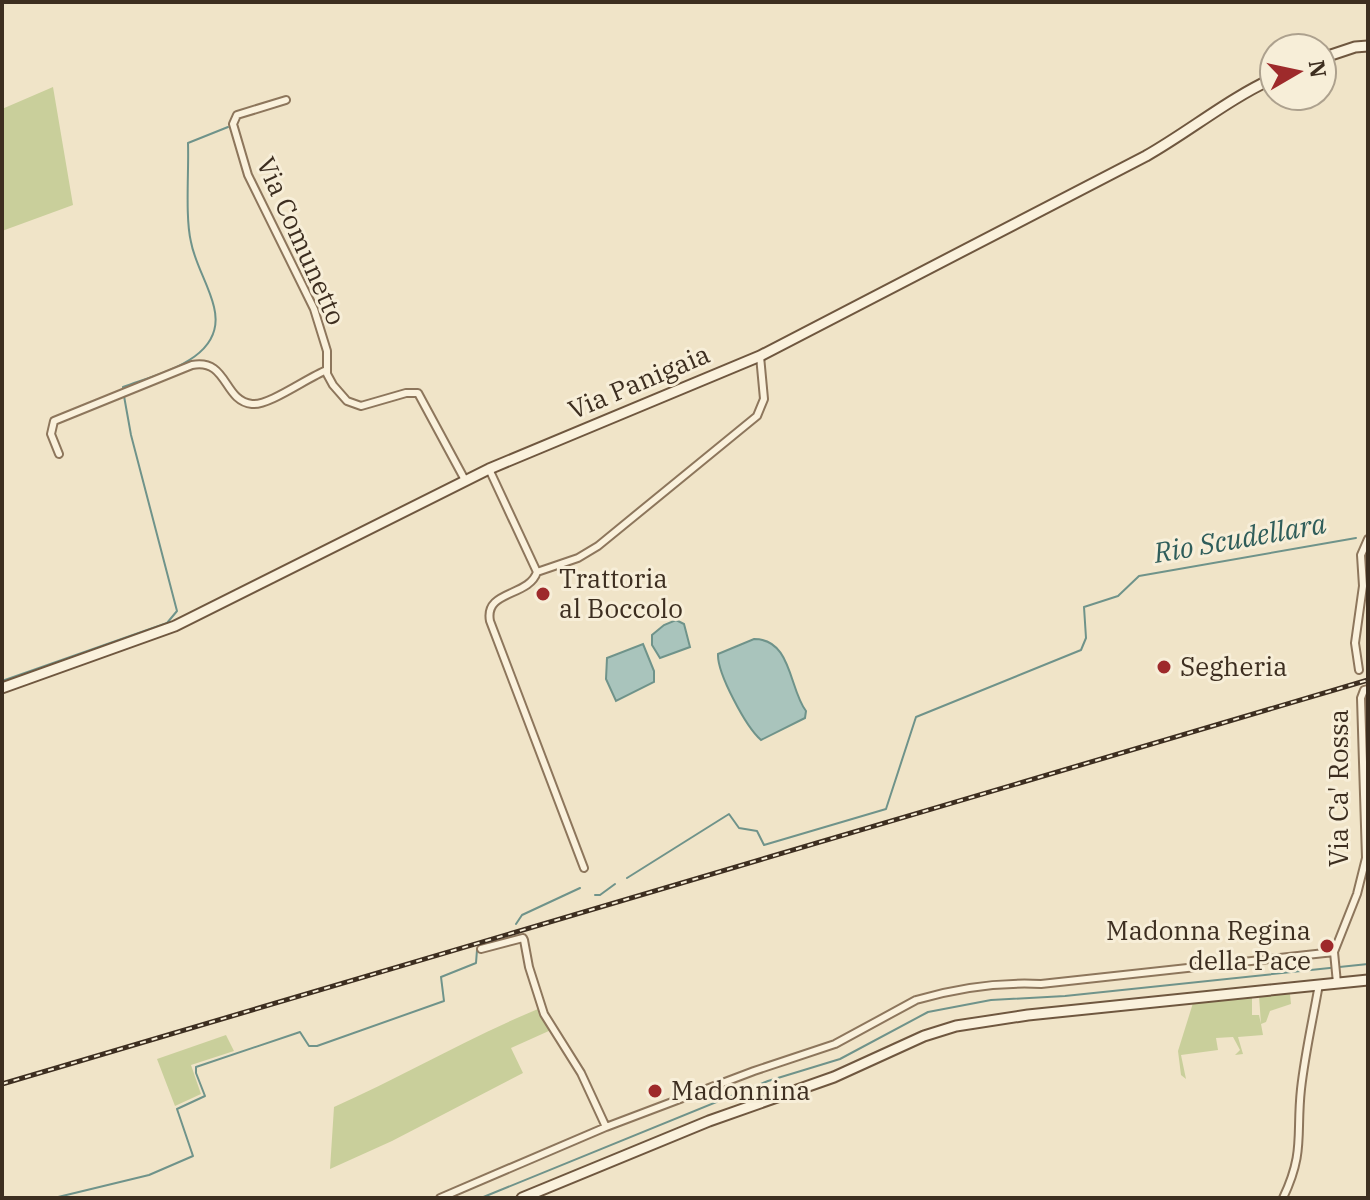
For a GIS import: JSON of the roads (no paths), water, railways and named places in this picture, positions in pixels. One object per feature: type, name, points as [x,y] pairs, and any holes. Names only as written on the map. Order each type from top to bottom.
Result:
[{"type":"street","points":[[1338,53],[1368,46]]},
{"type":"street","name":"Via Panigaia","points":[[2,688],[175,626],[465,480],[760,356],[1146,156],[1183,135],[1230,100],[1258,86]]},
{"type":"street","name":"Via Comunetto","points":[[286,100],[237,115],[233,124],[248,175],[314,309],[327,351],[327,370],[342,396],[353,404],[368,405],[406,393],[418,393],[465,480]]},
{"type":"street","points":[[584,868],[489,616],[492,604],[532,582],[537,572],[578,558],[598,546],[757,416],[764,399],[760,356]]},
{"type":"street","points":[[59,454],[51,434],[54,421],[192,365],[212,365],[237,397],[250,404],[265,402],[327,370]]},
{"type":"street","points":[[489,469],[537,572]]},
{"type":"street","points":[[1359,670],[1355,643],[1363,586],[1361,555],[1368,539]]},
{"type":"street","points":[[1361,563],[1368,550]]},
{"type":"street","name":"Via Ca' Rossa","points":[[1337,981],[1334,955],[1357,894],[1366,858],[1361,698],[1364,690],[1368,689]]},
{"type":"street","points":[[481,949],[523,938],[544,1014],[581,1073],[606,1127]]},
{"type":"street","points":[[440,1198],[606,1127],[835,1044],[929,996],[1008,983],[1041,984],[1334,955]]},
{"type":"street","points":[[522,1198],[709,1121],[834,1077],[924,1036],[956,1026],[1028,1015],[1368,980]]},
{"type":"street","points":[[1283,1198],[1296,1171],[1300,1150],[1305,1054],[1319,984]]},
{"type":"water","points":[[676,620],[684,624],[690,647],[660,658],[652,645],[652,635]]},
{"type":"water","points":[[754,639],[766,641],[783,656],[806,711],[805,718],[761,740],[734,699],[722,674],[718,654]]},
{"type":"water","points":[[643,644],[654,671],[654,682],[616,701],[606,679],[607,658]]},
{"type":"waterway","points":[[123,390],[123,387],[187,361],[201,351],[210,339],[215,325],[214,307],[189,232],[188,143],[228,127]]},
{"type":"waterway","points":[[2,681],[167,623],[177,611],[131,435],[124,396]]},
{"type":"waterway","name":"Rio Scudellara","points":[[627,878],[729,814],[739,828],[757,831],[764,845],[886,809],[916,717],[1081,650],[1086,638],[1084,607],[1118,596],[1139,576],[1356,538]]},
{"type":"waterway","name":"Rio Scudellara","points":[[595,895],[600,895],[615,884]]},
{"type":"waterway","name":"Rio Scudellara","points":[[516,924],[522,915],[580,888]]},
{"type":"waterway","name":"Rio Scudellara","points":[[54,1198],[149,1175],[193,1156],[177,1109],[205,1096],[196,1067],[300,1032],[309,1046],[317,1046],[444,1001],[441,977],[476,963],[477,950]]},
{"type":"waterway","points":[[481,1198],[768,1081],[840,1059],[928,1012],[991,1000],[1065,996],[1368,964]]},
{"type":"railway","points":[[2,1084],[1368,680]]},
{"type":"place","name":"Trattoria al Boccolo","points":[[543,594]]},
{"type":"place","name":"Segheria","points":[[1164,667]]},
{"type":"place","name":"Madonna Regina della Pace","points":[[1327,946]]},
{"type":"place","name":"Madonnina","points":[[655,1091]]}]
